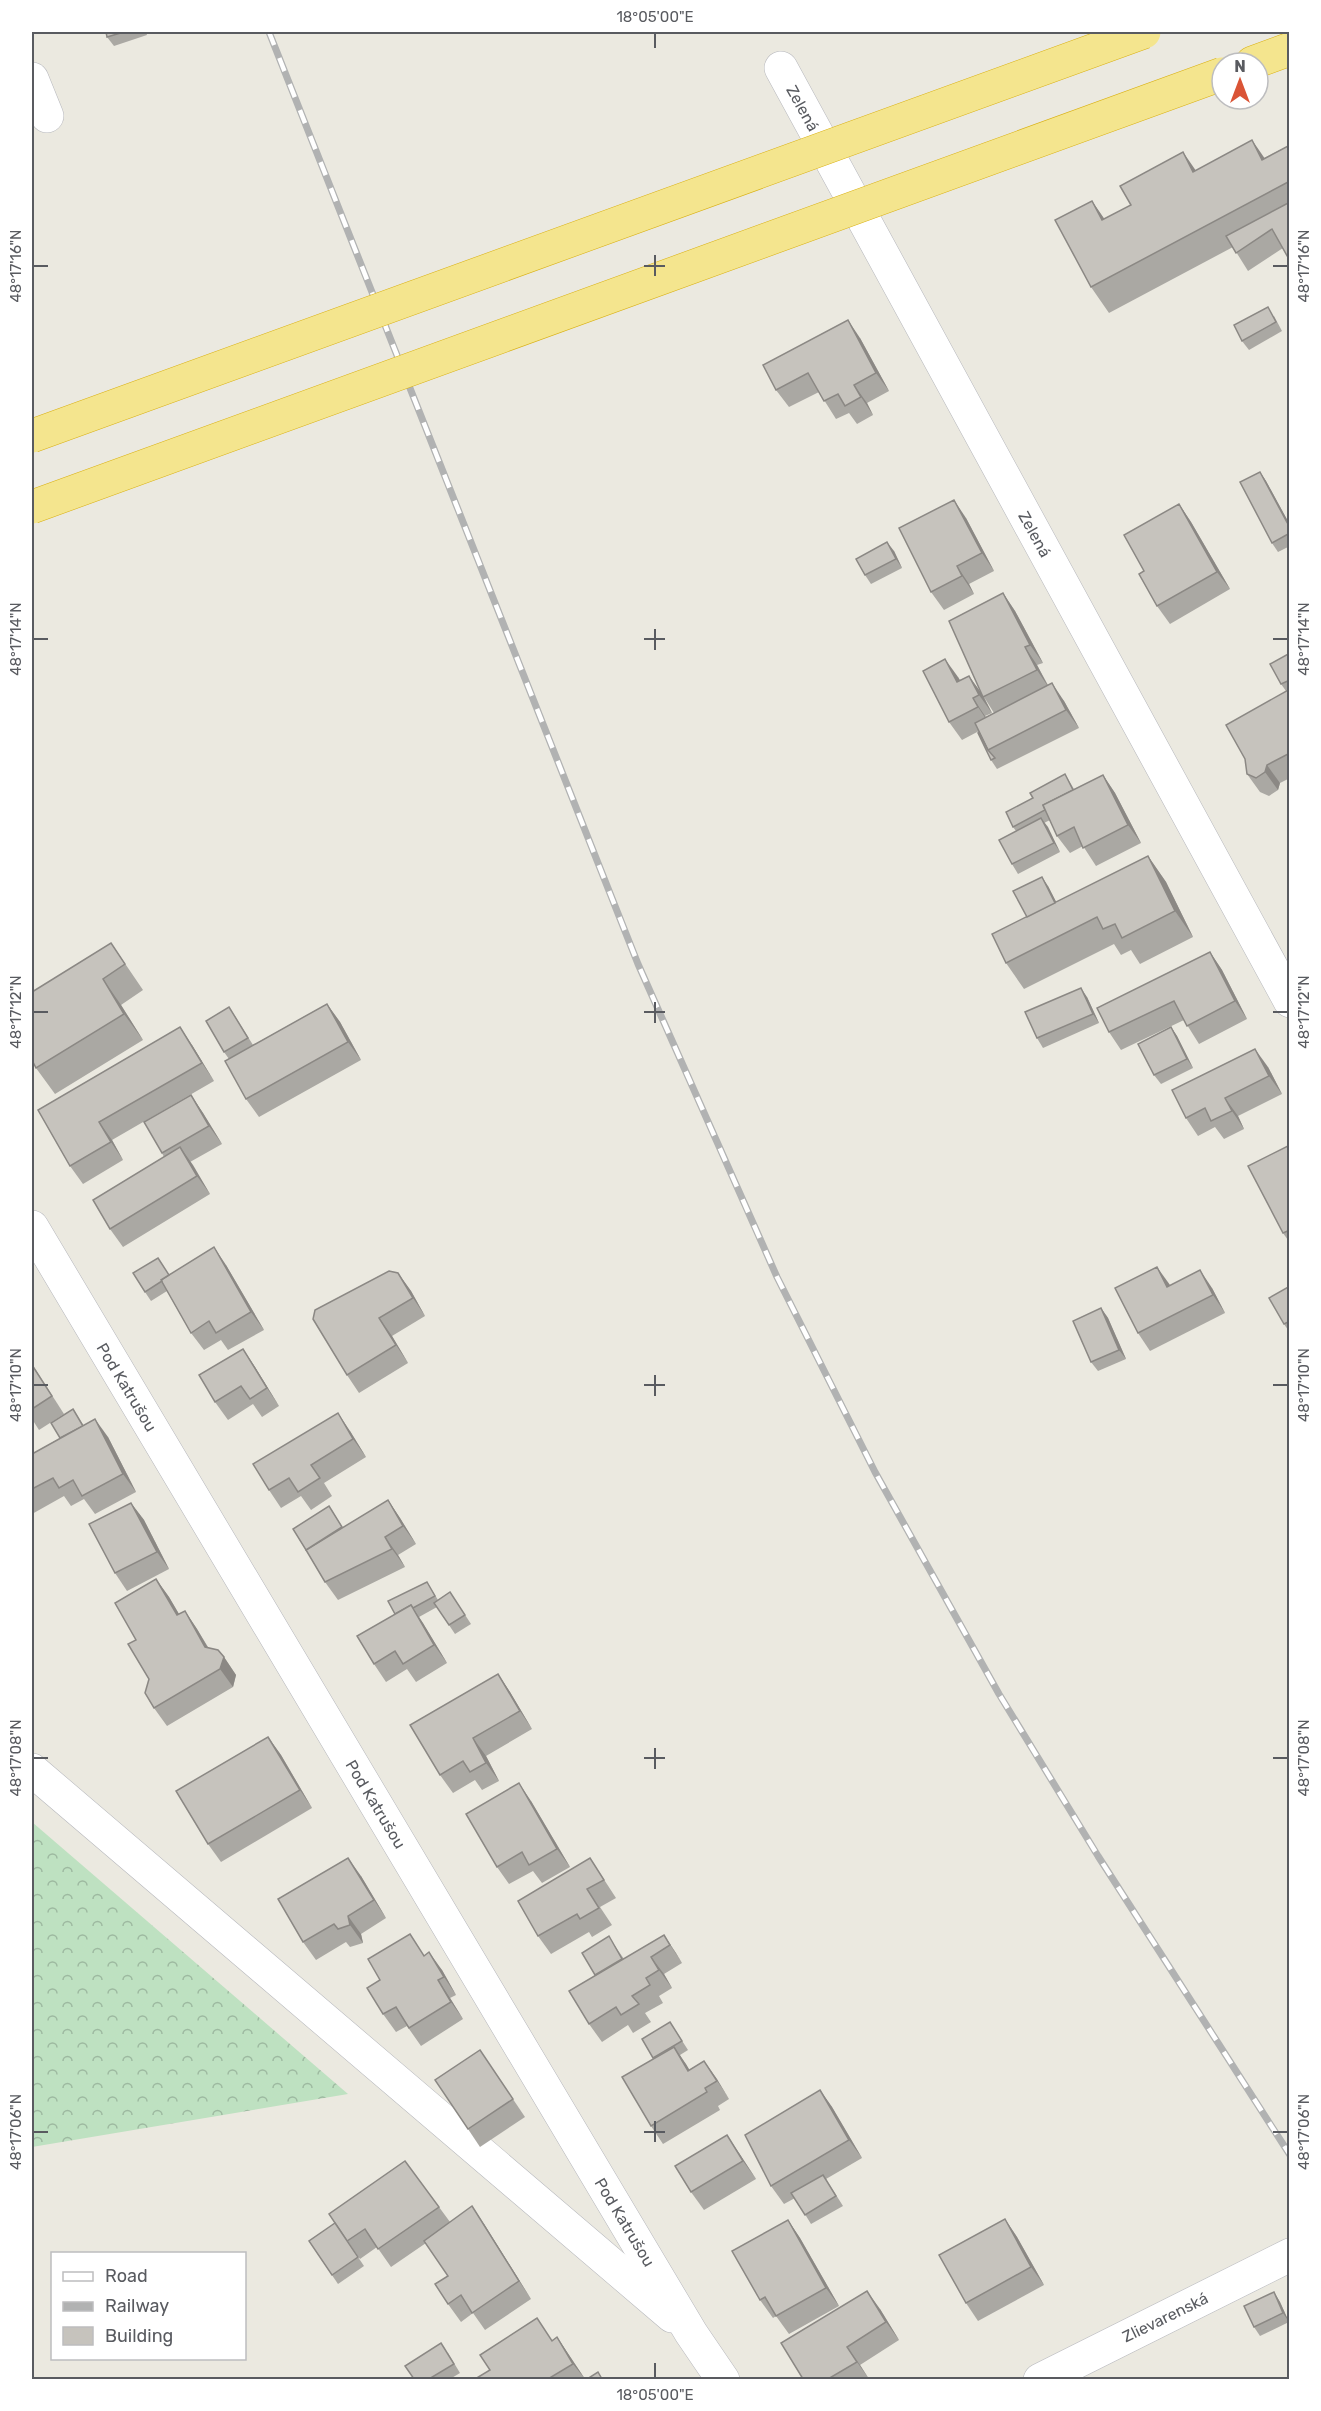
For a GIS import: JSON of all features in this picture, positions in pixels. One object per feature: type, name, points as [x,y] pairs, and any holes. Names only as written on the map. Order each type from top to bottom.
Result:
[{"type":"highway","points":[[32,436],[1144,32]]},
{"type":"highway","points":[[1270,56],[1290,49]]},
{"type":"highway","points":[[32,507],[1210,78]]},
{"type":"street","name":"Zelená","points":[[781,68],[1290,1001]]},
{"type":"street","points":[[32,79],[48,116]]},
{"type":"street","name":"Pod Katrušou","points":[[32,1227],[691,2333],[723,2379]]},
{"type":"street","points":[[32,1770],[691,2333]]},
{"type":"street","name":"Zlievarenská","points":[[1040,2379],[1290,2255]]},
{"type":"green space","points":[[32,1822],[348,2094],[32,2147]]},
{"type":"building","points":[[106,32],[124,32],[107,37]]},
{"type":"building","points":[[1252,140],[1262,160],[1290,145],[1290,181],[1091,287],[1055,220],[1092,201],[1102,220],[1131,205],[1120,186],[1183,152],[1193,172]]},
{"type":"building","points":[[1290,202],[1290,261],[1272,229],[1236,253],[1226,236]]},
{"type":"building","points":[[1268,307],[1276,322],[1242,341],[1234,325]]},
{"type":"building","points":[[848,320],[876,373],[854,385],[861,397],[845,406],[838,394],[824,401],[808,373],[776,390],[763,365]]},
{"type":"building","points":[[1260,472],[1290,528],[1290,533],[1272,543],[1240,482]]},
{"type":"building","points":[[954,500],[982,553],[957,566],[962,576],[931,592],[899,528]]},
{"type":"building","points":[[1179,504],[1217,572],[1157,606],[1139,574],[1144,571],[1124,535]]},
{"type":"building","points":[[887,542],[896,559],[865,575],[856,559]]},
{"type":"building","points":[[1003,593],[1030,645],[1025,647],[1037,670],[983,697],[949,621]]},
{"type":"building","points":[[1290,653],[1290,680],[1281,684],[1270,664]]},
{"type":"building","points":[[945,659],[957,682],[969,676],[979,695],[973,698],[978,707],[949,722],[923,671]]},
{"type":"building","points":[[1052,683],[1066,710],[988,750],[975,723]]},
{"type":"building","points":[[1290,689],[1290,753],[1267,765],[1265,772],[1256,778],[1247,774],[1245,759],[1226,725]]},
{"type":"building","points":[[979,732],[988,750],[995,758],[991,760]]},
{"type":"building","points":[[1065,774],[1073,790],[1043,805],[1045,810],[1013,827],[1006,812],[1033,798],[1030,793]]},
{"type":"building","points":[[1103,775],[1128,825],[1083,848],[1074,827],[1057,836],[1043,805]]},
{"type":"building","points":[[1041,818],[1054,843],[1012,864],[999,840]]},
{"type":"building","points":[[1148,856],[1175,911],[1122,938],[1115,924],[1103,929],[1097,917],[1006,963],[992,934]]},
{"type":"building","points":[[1042,877],[1055,903],[1027,917],[1013,891]]},
{"type":"building","points":[[111,943],[125,964],[103,979],[124,1014],[36,1068],[32,1060],[32,992]]},
{"type":"building","points":[[1210,952],[1235,1001],[1187,1026],[1174,1001],[1109,1032],[1097,1008]]},
{"type":"building","points":[[1081,988],[1093,1014],[1037,1038],[1025,1012]]},
{"type":"building","points":[[327,1004],[348,1042],[246,1099],[225,1061]]},
{"type":"building","points":[[229,1007],[248,1038],[224,1052],[206,1021]]},
{"type":"building","points":[[180,1027],[202,1063],[99,1122],[111,1142],[70,1166],[38,1110]]},
{"type":"building","points":[[1171,1027],[1187,1059],[1154,1075],[1138,1044]]},
{"type":"building","points":[[1255,1049],[1269,1076],[1225,1098],[1232,1111],[1211,1121],[1205,1108],[1186,1118],[1172,1090]]},
{"type":"building","points":[[191,1095],[209,1126],[162,1153],[144,1122]]},
{"type":"building","points":[[1290,1145],[1290,1230],[1283,1233],[1248,1166]]},
{"type":"building","points":[[180,1147],[197,1176],[110,1229],[93,1200]]},
{"type":"building","points":[[214,1247],[251,1312],[216,1333],[209,1321],[191,1333],[161,1280]]},
{"type":"building","points":[[158,1258],[169,1275],[145,1292],[133,1273]]},
{"type":"building","points":[[1157,1267],[1167,1287],[1200,1270],[1213,1295],[1138,1333],[1115,1288]]},
{"type":"building","points":[[389,1271],[398,1273],[413,1298],[379,1318],[396,1345],[347,1375],[313,1319],[315,1310]]},
{"type":"building","points":[[1290,1286],[1290,1321],[1284,1324],[1269,1298]]},
{"type":"building","points":[[1101,1308],[1119,1350],[1091,1362],[1073,1321]]},
{"type":"building","points":[[243,1349],[267,1388],[250,1399],[241,1386],[215,1402],[199,1375]]},
{"type":"building","points":[[32,1365],[52,1396],[32,1409]]},
{"type":"building","points":[[73,1409],[83,1426],[60,1438],[51,1423]]},
{"type":"building","points":[[338,1413],[353,1439],[311,1465],[320,1478],[298,1492],[289,1478],[269,1490],[253,1464]]},
{"type":"building","points":[[95,1419],[123,1474],[82,1496],[73,1480],[59,1488],[53,1478],[32,1489],[32,1454]]},
{"type":"building","points":[[388,1500],[403,1526],[385,1537],[392,1549],[325,1582],[306,1550]]},
{"type":"building","points":[[131,1503],[157,1552],[115,1573],[89,1524]]},
{"type":"building","points":[[329,1506],[342,1527],[306,1550],[293,1529]]},
{"type":"building","points":[[156,1579],[177,1615],[185,1611],[205,1647],[218,1650],[224,1657],[220,1669],[154,1708],[145,1693],[149,1679],[128,1644],[136,1640],[115,1603]]},
{"type":"building","points":[[427,1582],[435,1596],[413,1608],[411,1605],[395,1614],[388,1601]]},
{"type":"building","points":[[450,1592],[465,1615],[449,1625],[434,1603]]},
{"type":"building","points":[[411,1605],[434,1645],[403,1664],[395,1651],[374,1664],[357,1636]]},
{"type":"building","points":[[498,1674],[520,1711],[473,1738],[486,1763],[470,1772],[463,1761],[440,1775],[410,1725]]},
{"type":"building","points":[[268,1737],[300,1790],[208,1844],[176,1791]]},
{"type":"building","points":[[519,1783],[557,1849],[529,1865],[522,1852],[497,1867],[466,1814]]},
{"type":"building","points":[[348,1858],[374,1900],[348,1916],[350,1925],[338,1929],[334,1924],[303,1942],[278,1899]]},
{"type":"building","points":[[590,1858],[604,1880],[587,1889],[599,1908],[580,1919],[577,1914],[538,1936],[518,1901]]},
{"type":"building","points":[[410,1934],[424,1956],[429,1952],[444,1977],[438,1980],[451,2002],[409,2028],[396,2007],[383,2014],[367,1988],[380,1980],[368,1959]]},
{"type":"building","points":[[664,1935],[670,1945],[651,1957],[659,1970],[646,1978],[650,1985],[632,1996],[639,2004],[621,2015],[616,2007],[589,2024],[569,1991]]},
{"type":"building","points":[[609,1936],[622,1959],[595,1975],[582,1953]]},
{"type":"building","points":[[670,2022],[682,2041],[653,2058],[642,2039]]},
{"type":"building","points":[[674,2047],[688,2071],[704,2061],[717,2081],[705,2088],[707,2092],[651,2126],[622,2077]]},
{"type":"building","points":[[480,2050],[513,2099],[468,2129],[435,2080]]},
{"type":"building","points":[[820,2090],[849,2140],[771,2186],[745,2135]]},
{"type":"building","points":[[727,2135],[743,2161],[691,2192],[675,2166]]},
{"type":"building","points":[[405,2161],[439,2207],[378,2249],[365,2229],[347,2241],[329,2214]]},
{"type":"building","points":[[823,2175],[836,2196],[805,2215],[791,2193]]},
{"type":"building","points":[[472,2206],[519,2281],[472,2313],[461,2295],[448,2304],[435,2284],[448,2276],[424,2241]]},
{"type":"building","points":[[1005,2219],[1031,2267],[966,2303],[939,2255]]},
{"type":"building","points":[[788,2220],[826,2288],[776,2316],[765,2297],[760,2300],[732,2251]]},
{"type":"building","points":[[335,2223],[358,2257],[332,2275],[309,2241]]},
{"type":"building","points":[[867,2291],[886,2322],[847,2347],[857,2362],[828,2379],[803,2379],[781,2343]]},
{"type":"building","points":[[1274,2292],[1283,2313],[1254,2327],[1244,2306]]},
{"type":"building","points":[[537,2318],[552,2341],[557,2337],[573,2364],[548,2379],[475,2379],[490,2370],[480,2355]]},
{"type":"building","points":[[441,2343],[454,2364],[429,2379],[414,2379],[405,2366]]},
{"type":"building","points":[[598,2372],[602,2379],[587,2379]]},
{"type":"railway","points":[[269,32],[638,964],[777,1277],[875,1472],[999,1694],[1098,1856],[1290,2155]]}]
